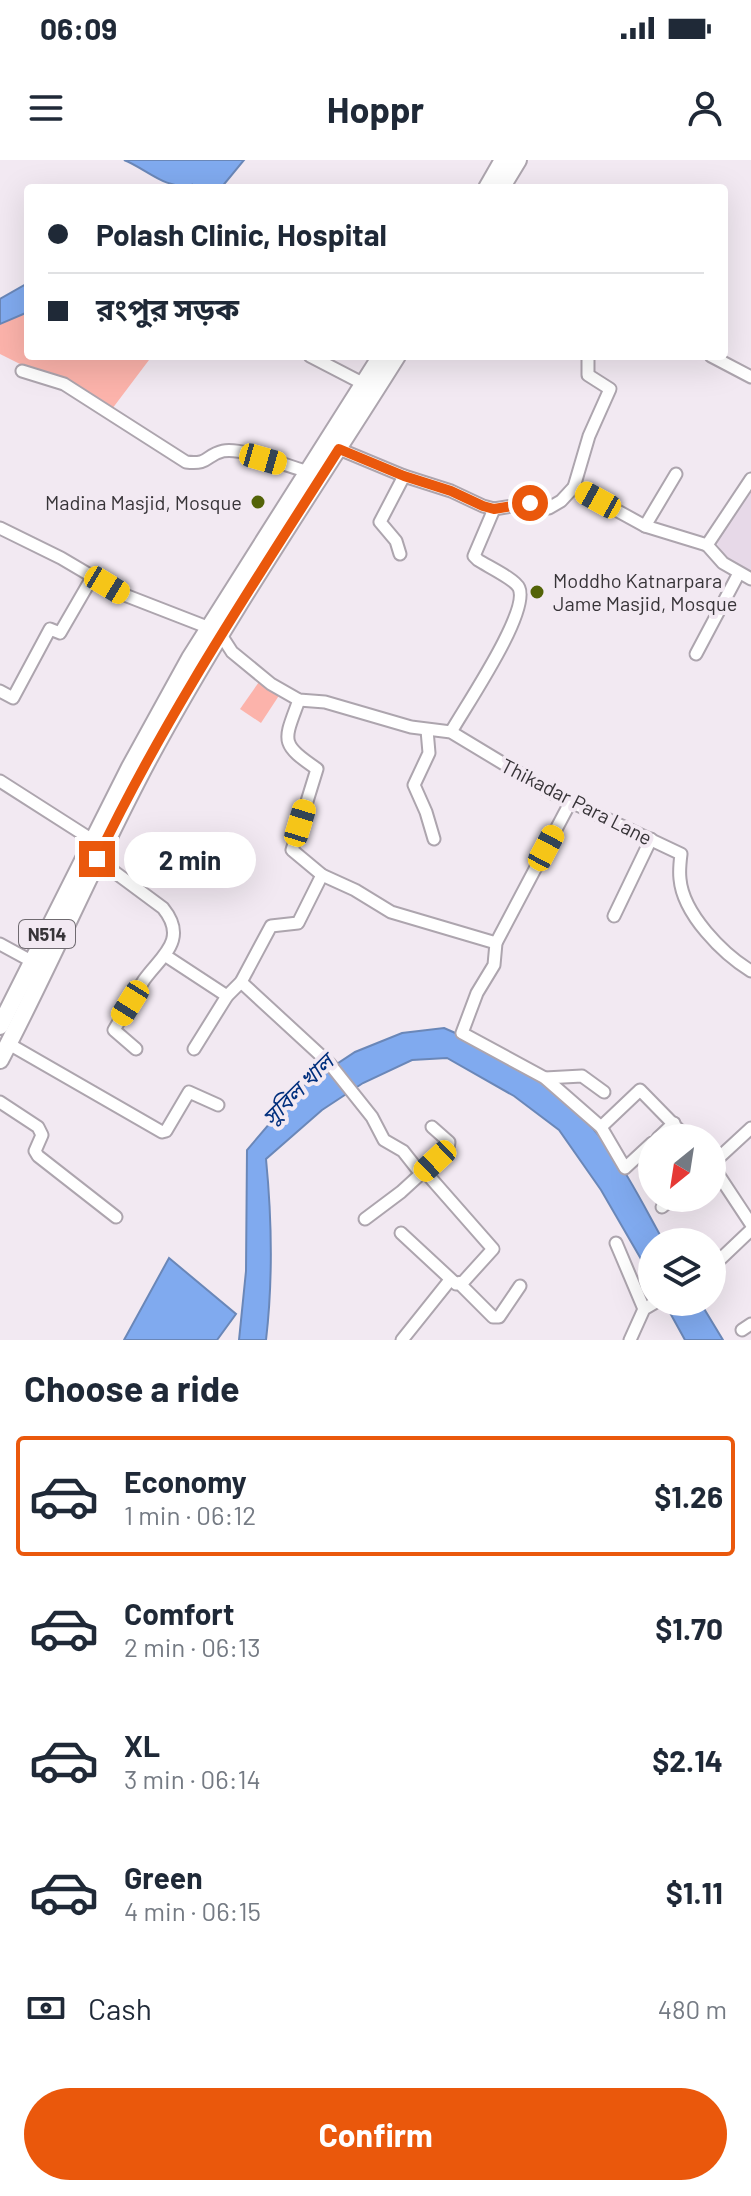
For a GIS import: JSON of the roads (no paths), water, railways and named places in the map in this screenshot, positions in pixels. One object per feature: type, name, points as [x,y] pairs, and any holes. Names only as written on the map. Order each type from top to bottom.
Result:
[{"type":"highway","points":[[490,184],[510,161]]},
{"type":"highway","points":[[502,184],[510,161]]},
{"type":"highway","name":"N514","points":[[0,1026],[150,757],[214,631],[306,471],[379,360]]},
{"type":"highway","name":"N514","points":[[214,631],[339,449],[395,360]]},
{"type":"highway","name":"N514","points":[[0,1060],[98,849]]},
{"type":"street","points":[[318,360],[364,384]]},
{"type":"street","points":[[339,449],[494,509],[530,503],[549,508],[574,487],[589,436],[610,389],[588,375],[588,360]]},
{"type":"street","points":[[719,360],[751,377]]},
{"type":"street","points":[[22,371],[64,384],[186,462],[200,464],[223,451],[306,471]]},
{"type":"street","points":[[645,526],[676,474]]},
{"type":"street","points":[[400,554],[396,541],[380,522],[404,476]]},
{"type":"street","points":[[707,545],[751,479]]},
{"type":"street","points":[[574,487],[645,526],[707,545],[723,563],[751,579]]},
{"type":"street","points":[[451,732],[514,625],[520,593],[517,584],[474,556],[494,509]]},
{"type":"street","points":[[0,528],[122,594],[214,631]]},
{"type":"street","points":[[696,654],[739,573]]},
{"type":"street","points":[[0,691],[13,698],[50,629],[60,633],[93,576]]},
{"type":"street","name":"Thikadar Para Lane","points":[[214,631],[232,652],[271,684],[299,700],[325,702],[370,717],[427,730],[451,732],[539,785],[681,854],[680,880],[684,895],[699,922],[728,955],[751,971]]},
{"type":"street","points":[[299,700],[287,733],[288,744],[295,755],[317,769],[292,850],[322,875],[400,916],[496,943]]},
{"type":"street","points":[[427,730],[429,753],[414,785],[434,839]]},
{"type":"street","points":[[0,781],[98,849],[172,918],[174,930],[166,956],[147,976],[114,1030],[136,1049]]},
{"type":"street","points":[[571,801],[496,943],[494,965],[477,993],[462,1033],[545,1078],[601,1127],[625,1168],[638,1156]]},
{"type":"street","points":[[614,916],[651,839]]},
{"type":"street","points":[[194,1049],[227,996],[241,982],[271,926],[298,923],[322,875]]},
{"type":"street","points":[[0,944],[33,962]]},
{"type":"street","points":[[166,956],[227,996]]},
{"type":"street","points":[[241,982],[329,1063],[372,1117],[384,1140],[403,1151],[422,1173],[435,1182],[493,1247],[493,1251],[455,1282],[402,1340]]},
{"type":"street","points":[[9,1044],[162,1132],[166,1131],[189,1092],[218,1105]]},
{"type":"street","points":[[545,1078],[582,1076],[604,1092]]},
{"type":"street","points":[[601,1127],[638,1090],[643,1091],[674,1123]]},
{"type":"street","points":[[0,1102],[38,1127],[42,1135],[35,1151],[38,1156],[116,1217]]},
{"type":"street","points":[[365,1219],[422,1173],[450,1145],[432,1127]]},
{"type":"street","points":[[726,1152],[751,1128]]},
{"type":"street","points":[[726,1186],[751,1224]]},
{"type":"street","points":[[726,1254],[751,1230]]},
{"type":"street","points":[[401,1233],[493,1317],[499,1317],[520,1286]]},
{"type":"street","points":[[616,1243],[638,1295]]},
{"type":"street","points":[[630,1340],[641,1316]]},
{"type":"water","points":[[124,160],[244,160],[224,184],[164,182]]},
{"type":"water","points":[[24,285],[24,314],[0,324],[0,299]]},
{"type":"water","points":[[444,1028],[514,1064],[557,1094],[595,1130],[611,1151],[638,1196],[638,1212],[647,1212],[656,1228],[638,1228],[638,1254],[601,1190],[559,1130],[514,1096],[447,1058],[412,1060],[363,1083],[322,1110],[266,1159],[271,1250],[266,1340],[239,1340],[246,1271],[247,1150],[299,1089],[355,1052],[402,1033]]},
{"type":"water","points":[[169,1258],[236,1314],[217,1340],[124,1340]]},
{"type":"water","points":[[672,1316],[708,1316],[723,1340],[685,1340]]},
{"type":"place","name":"Madina Masjid, Mosque","points":[[258,502]]},
{"type":"place","name":"Moddho Katnarpara Jame Masjid, Mosque","points":[[537,592]]},
{"type":"water label","name":"সুবিল খাল","points":[[297,1089]]}]
